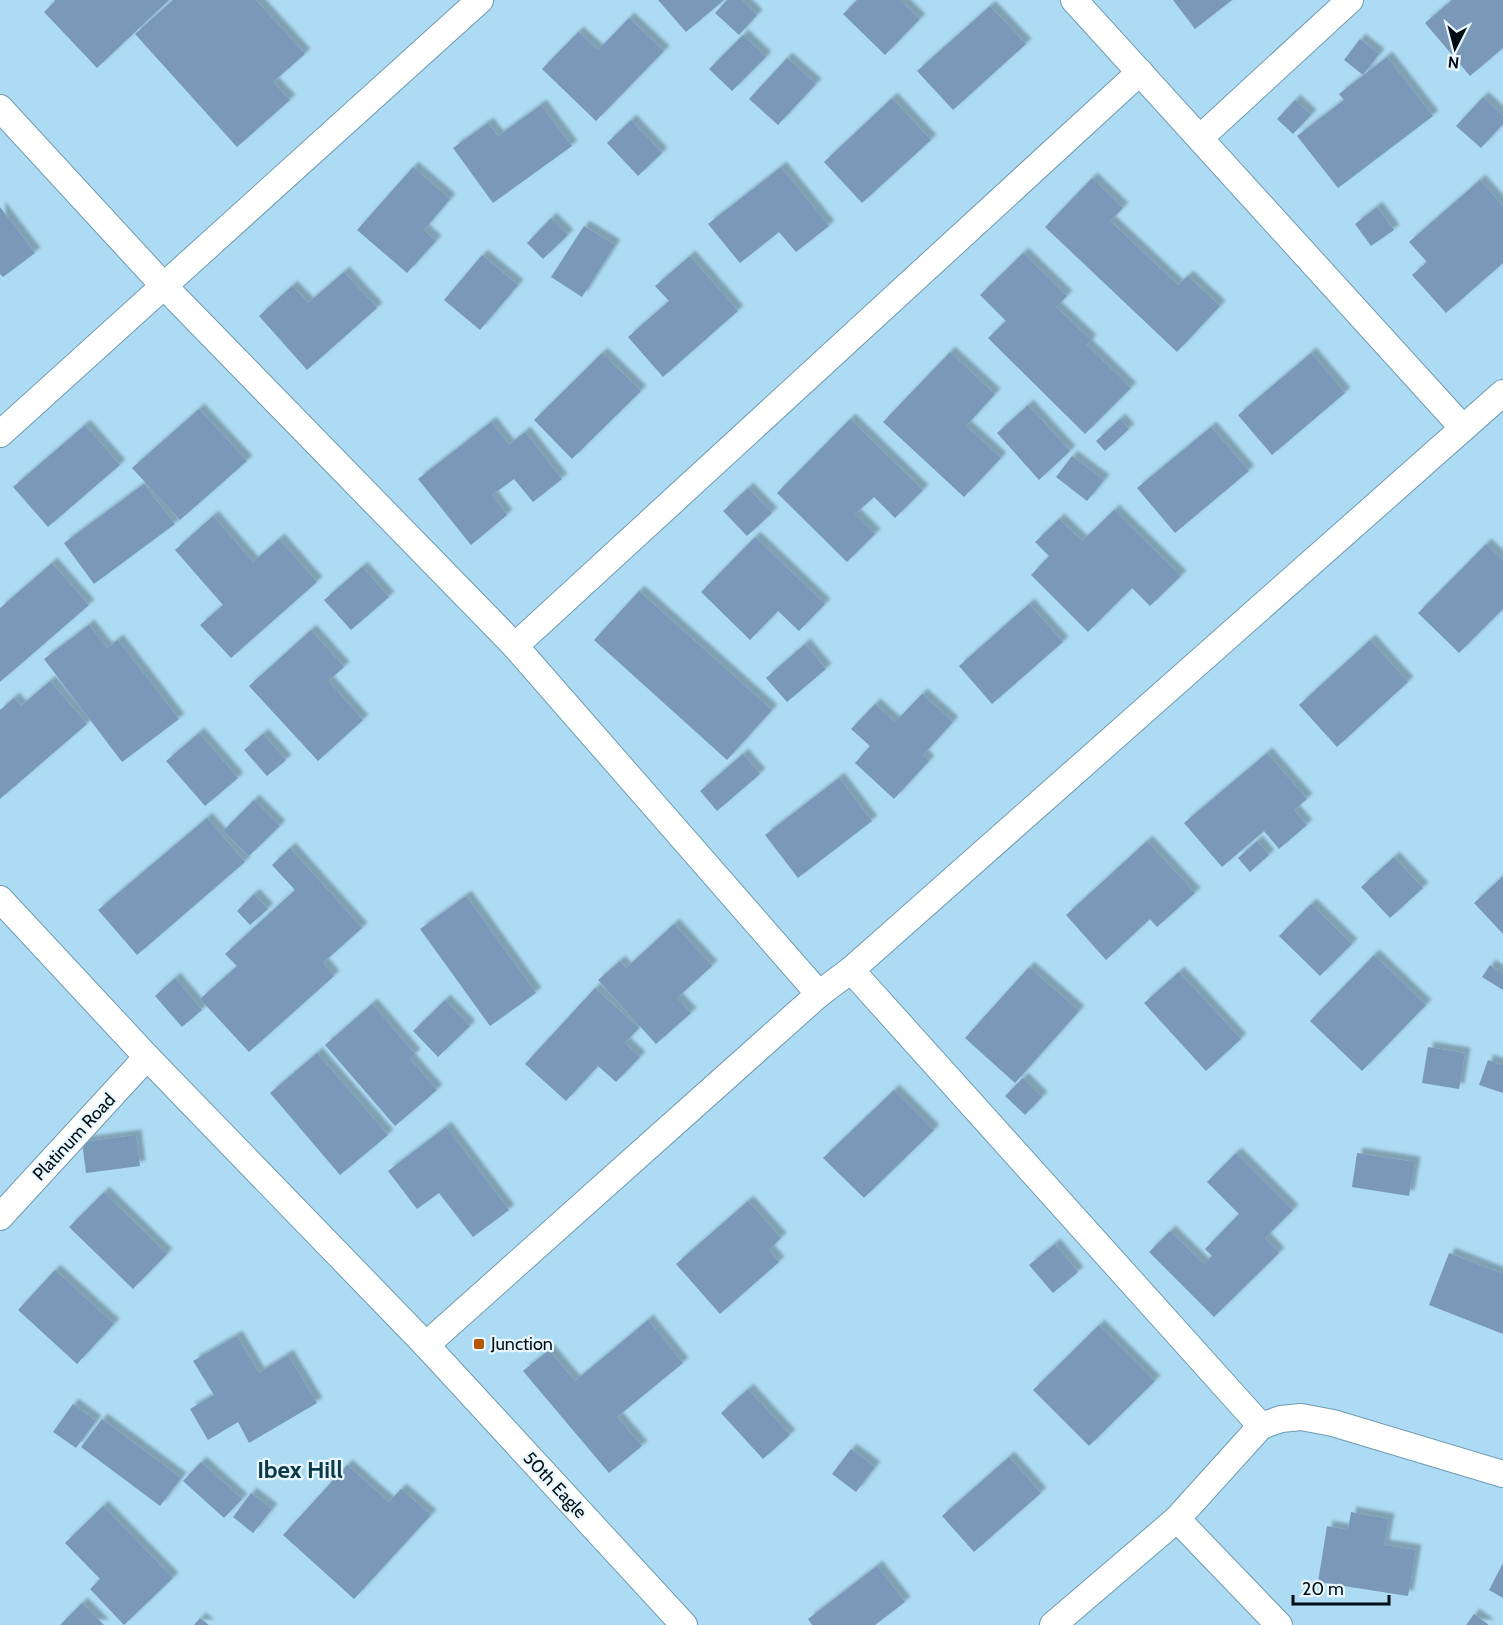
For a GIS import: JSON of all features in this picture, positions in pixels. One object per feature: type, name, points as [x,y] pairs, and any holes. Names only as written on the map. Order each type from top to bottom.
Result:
[{"type":"street","points":[[0,434],[480,0]]},
{"type":"street","points":[[1074,0],[1463,428]]},
{"type":"street","points":[[1200,138],[1350,0]]},
{"type":"street","points":[[515,646],[1140,72]]},
{"type":"street","points":[[0,108],[164,285],[515,646],[819,994]]},
{"type":"street","points":[[426,1345],[819,994],[851,970],[1503,393]]},
{"type":"street","name":"50th Eagle","points":[[0,899],[147,1057],[426,1345],[684,1625]]},
{"type":"street","points":[[851,970],[1261,1425]]},
{"type":"street","name":"Platinum Road","points":[[0,1216],[147,1057]]},
{"type":"street","points":[[1053,1625],[1177,1519],[1261,1425],[1281,1419],[1300,1417],[1333,1423],[1503,1474]]},
{"type":"street","points":[[1177,1519],[1279,1625]]},
{"type":"building","points":[[54,0],[169,0],[97,68],[44,12]]},
{"type":"building","points":[[173,0],[256,0],[305,54],[273,82],[290,100],[237,147],[135,34]]},
{"type":"building","points":[[658,0],[724,0],[686,32]]},
{"type":"building","points":[[727,0],[742,0],[757,15],[739,35],[715,13]]},
{"type":"building","points":[[857,0],[900,0],[920,19],[885,55],[843,14]]},
{"type":"building","points":[[1173,0],[1232,0],[1195,29]]},
{"type":"building","points":[[1452,0],[1503,0],[1503,48],[1470,76],[1425,23]]},
{"type":"building","points":[[990,6],[1026,44],[953,110],[917,71]]},
{"type":"building","points":[[629,18],[664,51],[596,121],[542,69],[578,32],[598,50]]},
{"type":"building","points":[[743,35],[766,57],[732,91],[709,69]]},
{"type":"building","points":[[1360,39],[1379,54],[1363,75],[1344,60]]},
{"type":"building","points":[[1387,57],[1433,116],[1338,188],[1297,136],[1344,100],[1339,94]]},
{"type":"building","points":[[787,58],[816,84],[778,125],[749,99]]},
{"type":"building","points":[[1483,97],[1503,116],[1503,124],[1481,148],[1456,126]]},
{"type":"building","points":[[892,98],[931,140],[862,203],[824,162]]},
{"type":"building","points":[[1295,100],[1311,115],[1293,134],[1277,119]]},
{"type":"building","points":[[541,105],[572,146],[493,203],[453,148],[488,123],[498,136]]},
{"type":"building","points":[[631,120],[662,153],[638,176],[607,143]]},
{"type":"building","points":[[413,167],[450,199],[424,230],[436,241],[407,273],[357,230]]},
{"type":"building","points":[[781,167],[829,226],[796,252],[779,232],[740,263],[708,224]]},
{"type":"building","points":[[1092,178],[1123,208],[1110,221],[1178,285],[1188,276],[1220,306],[1177,352],[1045,227]]},
{"type":"building","points":[[1480,180],[1503,206],[1503,263],[1446,313],[1412,275],[1427,262],[1409,242]]},
{"type":"building","points":[[0,207],[35,253],[3,277],[0,274]]},
{"type":"building","points":[[1377,207],[1394,230],[1371,246],[1355,224]]},
{"type":"building","points":[[551,218],[568,235],[543,259],[527,243]]},
{"type":"building","points":[[584,226],[615,245],[582,297],[551,277]]},
{"type":"building","points":[[1023,253],[1067,296],[1056,307],[1091,340],[1087,345],[1131,388],[1085,434],[988,338],[1006,321],[980,295]]},
{"type":"building","points":[[482,255],[518,285],[480,330],[444,300]]},
{"type":"building","points":[[690,256],[738,311],[663,377],[628,337],[669,301],[655,286]]},
{"type":"building","points":[[344,272],[377,308],[307,370],[259,316],[292,286],[308,303]]},
{"type":"building","points":[[950,352],[995,394],[966,426],[1001,458],[964,497],[883,422]]},
{"type":"building","points":[[602,353],[641,391],[572,459],[534,420]]},
{"type":"building","points":[[1311,353],[1345,393],[1272,455],[1238,415]]},
{"type":"building","points":[[1028,405],[1070,451],[1039,480],[997,433]]},
{"type":"building","points":[[199,409],[247,461],[180,520],[132,468]]},
{"type":"building","points":[[850,419],[923,490],[895,518],[874,497],[855,514],[875,534],[847,562],[777,493]]},
{"type":"building","points":[[1120,419],[1129,429],[1105,451],[1096,441]]},
{"type":"building","points":[[491,422],[509,445],[525,432],[562,479],[533,502],[514,479],[492,495],[507,515],[471,545],[418,479]]},
{"type":"building","points":[[85,425],[120,465],[48,527],[13,487]]},
{"type":"building","points":[[1211,427],[1249,471],[1175,533],[1137,488]]},
{"type":"building","points":[[1072,456],[1104,480],[1087,501],[1056,477]]},
{"type":"building","points":[[144,484],[175,524],[94,584],[64,543]]},
{"type":"building","points":[[748,488],[772,513],[747,536],[723,511]]},
{"type":"building","points":[[1114,510],[1181,576],[1150,606],[1132,588],[1088,632],[1031,575],[1049,556],[1035,542],[1059,519],[1082,541]]},
{"type":"building","points":[[213,516],[253,562],[279,539],[317,582],[231,658],[200,625],[223,605],[175,550]]},
{"type":"building","points":[[755,537],[825,604],[799,631],[778,611],[750,640],[701,592]]},
{"type":"building","points":[[1486,544],[1503,560],[1503,609],[1459,653],[1418,613]]},
{"type":"building","points":[[52,563],[89,605],[0,682],[0,608]]},
{"type":"building","points":[[362,567],[389,597],[351,630],[324,600]]},
{"type":"building","points":[[639,591],[772,710],[727,760],[594,640]]},
{"type":"building","points":[[1029,604],[1063,642],[992,704],[959,666]]},
{"type":"building","points":[[89,625],[107,648],[118,640],[179,719],[122,762],[44,659]]},
{"type":"building","points":[[311,630],[344,667],[328,681],[363,720],[318,761],[249,686]]},
{"type":"building","points":[[1370,640],[1408,682],[1337,747],[1299,705]]},
{"type":"building","points":[[805,644],[826,669],[787,702],[766,678]]},
{"type":"building","points":[[50,681],[87,724],[0,799],[0,710],[14,698],[21,706]]},
{"type":"building","points":[[922,694],[953,722],[923,755],[929,761],[894,799],[855,763],[870,746],[851,729],[875,704],[895,722]]},
{"type":"building","points":[[199,733],[238,778],[205,806],[166,761]]},
{"type":"building","points":[[263,734],[286,760],[267,776],[244,750]]},
{"type":"building","points":[[1267,753],[1307,799],[1294,810],[1307,825],[1279,849],[1264,831],[1222,867],[1184,823]]},
{"type":"building","points":[[743,754],[760,774],[717,811],[700,791]]},
{"type":"building","points":[[839,778],[872,821],[798,878],[765,835]]},
{"type":"building","points":[[254,800],[280,826],[249,856],[223,831]]},
{"type":"building","points":[[207,818],[245,862],[137,955],[98,910]]},
{"type":"building","points":[[1147,841],[1195,893],[1157,927],[1150,919],[1106,960],[1066,915]]},
{"type":"building","points":[[1257,841],[1269,855],[1250,872],[1238,858]]},
{"type":"building","points":[[290,848],[362,928],[323,963],[334,976],[249,1052],[200,999],[237,966],[225,954],[295,890],[272,865]]},
{"type":"building","points":[[1394,857],[1423,888],[1390,918],[1361,887]]},
{"type":"building","points":[[1503,876],[1503,934],[1474,903]]},
{"type":"building","points":[[254,894],[268,909],[250,925],[237,911]]},
{"type":"building","points":[[466,896],[536,993],[490,1026],[420,929]]},
{"type":"building","points":[[1311,904],[1352,944],[1320,976],[1279,936]]},
{"type":"building","points":[[674,924],[712,966],[677,998],[691,1013],[656,1044],[598,980],[620,961],[626,968]]},
{"type":"building","points":[[1374,955],[1426,1005],[1362,1071],[1310,1021]]},
{"type":"building","points":[[1490,965],[1503,974],[1503,990],[1482,977]]},
{"type":"building","points":[[1029,967],[1079,1011],[1015,1083],[965,1038]]},
{"type":"building","points":[[1179,972],[1241,1039],[1206,1071],[1144,1003]]},
{"type":"building","points":[[175,978],[202,1010],[182,1027],[155,996]]},
{"type":"building","points":[[595,988],[639,1028],[625,1043],[640,1057],[616,1082],[598,1066],[566,1101],[525,1064]]},
{"type":"building","points":[[445,1000],[470,1026],[438,1057],[413,1031]]},
{"type":"building","points":[[372,1004],[415,1054],[410,1059],[437,1090],[395,1126],[325,1045]]},
{"type":"building","points":[[1428,1047],[1465,1053],[1459,1089],[1422,1083]]},
{"type":"building","points":[[317,1053],[388,1135],[340,1175],[270,1093]]},
{"type":"building","points":[[1488,1060],[1503,1065],[1503,1093],[1479,1085]]},
{"type":"building","points":[[1023,1078],[1042,1097],[1025,1115],[1005,1096]]},
{"type":"building","points":[[894,1090],[934,1130],[864,1198],[823,1158]]},
{"type":"building","points":[[446,1127],[509,1210],[473,1237],[439,1193],[417,1209],[388,1171]]},
{"type":"building","points":[[136,1135],[140,1166],[86,1173],[82,1142]]},
{"type":"building","points":[[1236,1153],[1293,1210],[1265,1238],[1279,1253],[1214,1317],[1149,1252],[1170,1231],[1204,1264],[1212,1256],[1205,1249],[1239,1214],[1207,1182]]},
{"type":"building","points":[[1357,1153],[1415,1162],[1409,1196],[1352,1187]]},
{"type":"building","points":[[104,1192],[167,1254],[133,1289],[69,1227]]},
{"type":"building","points":[[748,1201],[781,1238],[769,1250],[779,1262],[720,1314],[676,1264]]},
{"type":"building","points":[[1055,1244],[1078,1272],[1053,1293],[1029,1265]]},
{"type":"building","points":[[1449,1253],[1503,1274],[1503,1334],[1429,1305]]},
{"type":"building","points":[[55,1270],[114,1324],[77,1364],[18,1310]]},
{"type":"building","points":[[648,1320],[683,1363],[617,1417],[642,1446],[609,1473],[523,1371],[549,1350],[575,1381]]},
{"type":"building","points":[[1099,1325],[1155,1381],[1089,1446],[1033,1390]]},
{"type":"building","points":[[237,1336],[259,1373],[288,1355],[317,1403],[249,1443],[238,1422],[208,1440],[190,1409],[214,1395],[193,1361]]},
{"type":"building","points":[[748,1389],[790,1435],[763,1459],[721,1413]]},
{"type":"building","points":[[73,1404],[96,1421],[76,1448],[53,1432]]},
{"type":"building","points":[[102,1419],[181,1478],[160,1506],[81,1447]]},
{"type":"building","points":[[851,1449],[875,1467],[856,1492],[832,1474]]},
{"type":"building","points":[[1009,1457],[1041,1493],[974,1552],[942,1516]]},
{"type":"building","points":[[201,1462],[242,1499],[224,1518],[183,1481]]},
{"type":"building","points":[[347,1465],[389,1502],[401,1489],[431,1515],[354,1599],[283,1535]]},
{"type":"building","points":[[251,1493],[272,1509],[253,1533],[233,1517]]},
{"type":"building","points":[[103,1506],[173,1578],[124,1625],[90,1589],[100,1579],[65,1543]]},
{"type":"building","points":[[1351,1512],[1389,1519],[1384,1545],[1416,1550],[1408,1596],[1318,1582],[1327,1526],[1348,1530]]},
{"type":"building","points":[[1503,1563],[1503,1598],[1489,1590]]},
{"type":"building","points":[[877,1566],[905,1602],[875,1625],[812,1625],[808,1619]]},
{"type":"building","points":[[82,1603],[104,1625],[60,1625]]},
{"type":"building","points":[[1474,1614],[1489,1625],[1466,1625]]},
{"type":"building","points":[[200,1618],[209,1625],[194,1625]]},
{"type":"place","name":"Junction","points":[[479,1344]]},
{"type":"district","name":"Ibex Hill","points":[[300,1470]]}]
